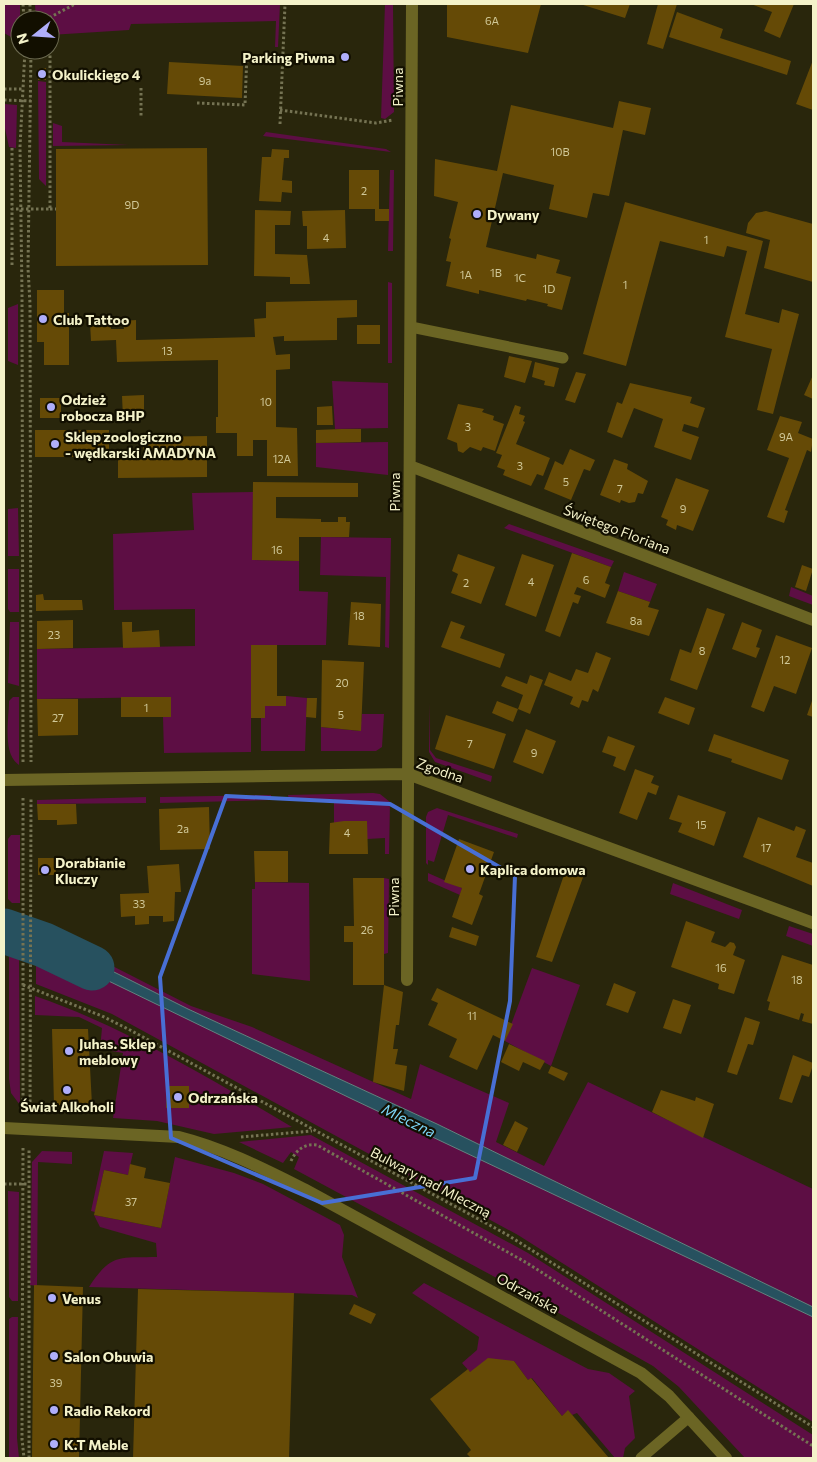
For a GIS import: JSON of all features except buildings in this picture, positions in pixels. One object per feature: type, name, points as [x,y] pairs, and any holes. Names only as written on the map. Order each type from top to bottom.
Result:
[{"type":"street","name":"Piwna","points":[[407,980],[412,4]]},
{"type":"street","name":"Świętego Floriana","points":[[410,466],[813,620]]},
{"type":"street","name":"Zgodna","points":[[4,780],[408,774],[813,923]]},
{"type":"street","name":"Odrzańska","points":[[4,1128],[179,1137],[221,1150],[282,1178],[624,1363],[655,1383],[726,1458]]},
{"type":"lane","points":[[411,327],[563,358]]},
{"type":"lane","points":[[642,1458],[689,1417]]},
{"type":"path","points":[[60,12],[75,4]]},
{"type":"path","points":[[280,124],[285,4]]},
{"type":"path","points":[[197,103],[245,105],[247,53]]},
{"type":"path","points":[[24,60],[20,208],[30,988],[23,1184],[22,1440],[24,1458]]},
{"type":"path","points":[[29,1458],[29,1184],[26,1129],[23,927],[27,780],[28,208],[31,60]]},
{"type":"path","points":[[50,60],[50,209]]},
{"type":"path","points":[[141,88],[141,118]]},
{"type":"path","points":[[4,89],[22,89]]},
{"type":"path","points":[[4,100],[30,101]]},
{"type":"path","points":[[280,110],[376,123],[392,120],[399,115]]},
{"type":"path","points":[[12,148],[12,265]]},
{"type":"path","points":[[12,209],[56,209]]},
{"type":"path","name":"Bulwary nad Mleczną","points":[[23,985],[102,1016],[130,1030],[313,1131],[506,1234],[813,1427]]},
{"type":"path","points":[[236,1138],[313,1131]]},
{"type":"path","points":[[282,1178],[293,1156],[300,1149],[310,1144],[317,1145],[527,1264],[813,1446]]},
{"type":"path","points":[[4,1184],[29,1184]]},
{"type":"highlighted area","points":[[226,796],[390,804],[515,876],[510,1001],[475,1178],[322,1203],[171,1138],[160,977]]},
{"type":"shaded area","points":[[4,4],[20,4],[20,10],[10,10],[10,36],[4,33]]},
{"type":"shaded area","points":[[35,4],[280,4],[278,47],[275,47],[276,21],[131,24],[129,30],[60,34],[60,10],[35,10]]},
{"type":"shaded area","points":[[385,4],[393,4],[394,112],[385,119],[381,118]]},
{"type":"shaded area","points":[[38,81],[46,82],[46,186],[39,179]]},
{"type":"shaded area","points":[[4,104],[17,105],[16,148],[9,147],[4,124]]},
{"type":"shaded area","points":[[53,123],[62,126],[62,142],[129,145],[53,146]]},
{"type":"shaded area","points":[[266,132],[386,149],[391,152],[263,136]]},
{"type":"shaded area","points":[[390,170],[394,170],[393,251],[388,251]]},
{"type":"shaded area","points":[[388,282],[392,283],[392,363],[388,363]]},
{"type":"shaded area","points":[[18,304],[18,365],[8,361],[8,308]]},
{"type":"shaded area","points":[[332,381],[388,383],[388,428],[335,429]]},
{"type":"shaded area","points":[[388,442],[388,475],[316,467],[316,443]]},
{"type":"shaded area","points":[[253,492],[252,560],[299,561],[299,591],[328,592],[326,645],[251,645],[251,752],[164,753],[163,717],[171,717],[171,697],[37,699],[37,649],[195,646],[195,609],[114,610],[113,534],[194,530],[192,493]]},
{"type":"shaded area","points":[[18,508],[19,556],[8,556],[8,509]]},
{"type":"shaded area","points":[[509,524],[614,561],[611,567],[504,528]]},
{"type":"shaded area","points":[[321,537],[391,538],[389,648],[385,647],[386,577],[320,575]]},
{"type":"shaded area","points":[[8,569],[19,569],[19,612],[10,612],[8,609]]},
{"type":"shaded area","points":[[624,572],[657,584],[650,602],[618,591]]},
{"type":"shaded area","points":[[791,587],[813,596],[813,605],[789,596]]},
{"type":"shaded area","points":[[10,622],[19,622],[19,686],[8,683]]},
{"type":"shaded area","points":[[286,696],[307,698],[305,751],[261,751],[261,718],[265,706]]},
{"type":"shaded area","points":[[13,697],[19,697],[19,765],[10,753],[8,745],[9,701]]},
{"type":"shaded area","points":[[429,703],[430,750],[436,758],[492,776],[491,782],[435,762],[429,752]]},
{"type":"shaded area","points":[[362,714],[384,714],[382,747],[376,751],[321,751],[321,727],[360,731]]},
{"type":"shaded area","points":[[380,794],[390,802],[389,854],[385,854],[385,838],[367,839],[334,823],[334,799],[289,800],[288,795]]},
{"type":"shaded area","points":[[271,795],[271,800],[160,803],[160,797]]},
{"type":"shaded area","points":[[146,797],[146,803],[37,804],[37,800]]},
{"type":"shaded area","points":[[437,808],[518,834],[517,838],[448,815],[434,862],[428,860],[428,865],[426,863],[426,817],[428,812]]},
{"type":"shaded area","points":[[11,835],[20,835],[20,903],[12,903],[8,899],[8,839]]},
{"type":"shaded area","points":[[428,873],[462,888],[460,895],[428,881]]},
{"type":"shaded area","points":[[384,878],[389,879],[388,953],[384,954]]},
{"type":"shaded area","points":[[255,882],[309,883],[310,981],[252,974],[252,889],[255,889]]},
{"type":"shaded area","points":[[673,883],[742,910],[739,919],[670,894]]},
{"type":"shaded area","points":[[789,926],[813,934],[813,946],[786,936]]},
{"type":"shaded area","points":[[36,927],[191,1006],[252,1027],[411,1099],[420,1064],[509,1103],[496,1142],[544,1166],[588,1082],[813,1189],[813,1307],[437,1124],[188,1009],[36,933]]},
{"type":"shaded area","points":[[9,948],[19,955],[20,1105],[11,1093],[9,1079]]},
{"type":"shaded area","points":[[36,953],[55,955],[813,1317],[813,1422],[518,1235],[112,1014],[36,984]]},
{"type":"shaded area","points":[[532,968],[580,985],[551,1066],[505,1041]]},
{"type":"shaded area","points":[[35,996],[102,1023],[167,1055],[292,1127],[214,1134],[157,1121],[113,1118],[123,1053],[100,1049],[102,1028],[79,1017],[35,1015]]},
{"type":"shaded area","points":[[311,1135],[528,1253],[813,1435],[813,1458],[745,1458],[679,1387],[653,1366],[493,1276],[294,1169],[299,1157],[291,1152],[283,1163],[239,1142]]},
{"type":"shaded area","points":[[42,1151],[72,1152],[72,1164],[38,1162],[37,1286],[30,1285],[32,1162]]},
{"type":"shaded area","points":[[104,1151],[133,1153],[128,1175],[104,1170],[95,1212],[91,1211]]},
{"type":"shaded area","points":[[175,1157],[234,1173],[263,1184],[340,1225],[344,1235],[342,1257],[358,1298],[352,1295],[89,1287],[110,1263],[125,1258],[157,1257],[156,1243],[100,1227],[94,1215],[161,1228]]},
{"type":"shaded area","points":[[8,1191],[19,1192],[18,1301],[12,1301],[9,1297]]},
{"type":"shaded area","points":[[424,1283],[588,1369],[609,1373],[635,1391],[629,1396],[635,1438],[625,1448],[623,1458],[615,1458],[577,1413],[572,1415],[568,1411],[562,1416],[532,1378],[528,1380],[514,1361],[470,1372],[462,1363],[477,1350],[479,1337],[412,1293]]},
{"type":"shaded area","points":[[18,1317],[17,1438],[19,1458],[9,1457],[9,1319]]},
{"type":"water","points":[[36,933],[188,1009],[437,1124],[813,1307],[813,1317],[352,1099],[55,955],[36,953]]},
{"type":"waterway","name":"Mleczna","points":[[4,931],[44,945],[92,968]]},
{"type":"place","name":"Parking Piwna","points":[[345,57]]},
{"type":"place","name":"Okulickiego 4","points":[[42,74]]},
{"type":"place","name":"Dywany","points":[[477,214]]},
{"type":"place","name":"Club Tattoo","points":[[43,319]]},
{"type":"place","name":"Odzież robocza BHP","points":[[51,407]]},
{"type":"place","name":"Sklep zoologiczno - wędkarski AMADYNA","points":[[55,444]]},
{"type":"place","name":"Kaplica domowa","points":[[470,869]]},
{"type":"place","name":"Dorabianie Kluczy","points":[[45,870]]},
{"type":"place","name":"Juhas. Sklep meblowy","points":[[69,1051]]},
{"type":"place","name":"Świat Alkoholi","points":[[67,1090]]},
{"type":"place","name":"Odrzańska","points":[[178,1097]]},
{"type":"place","name":"Venus","points":[[52,1298]]},
{"type":"place","name":"Salon Obuwia","points":[[54,1356]]},
{"type":"place","name":"Radio Rekord","points":[[54,1410]]},
{"type":"place","name":"K.T Meble","points":[[54,1444]]}]
